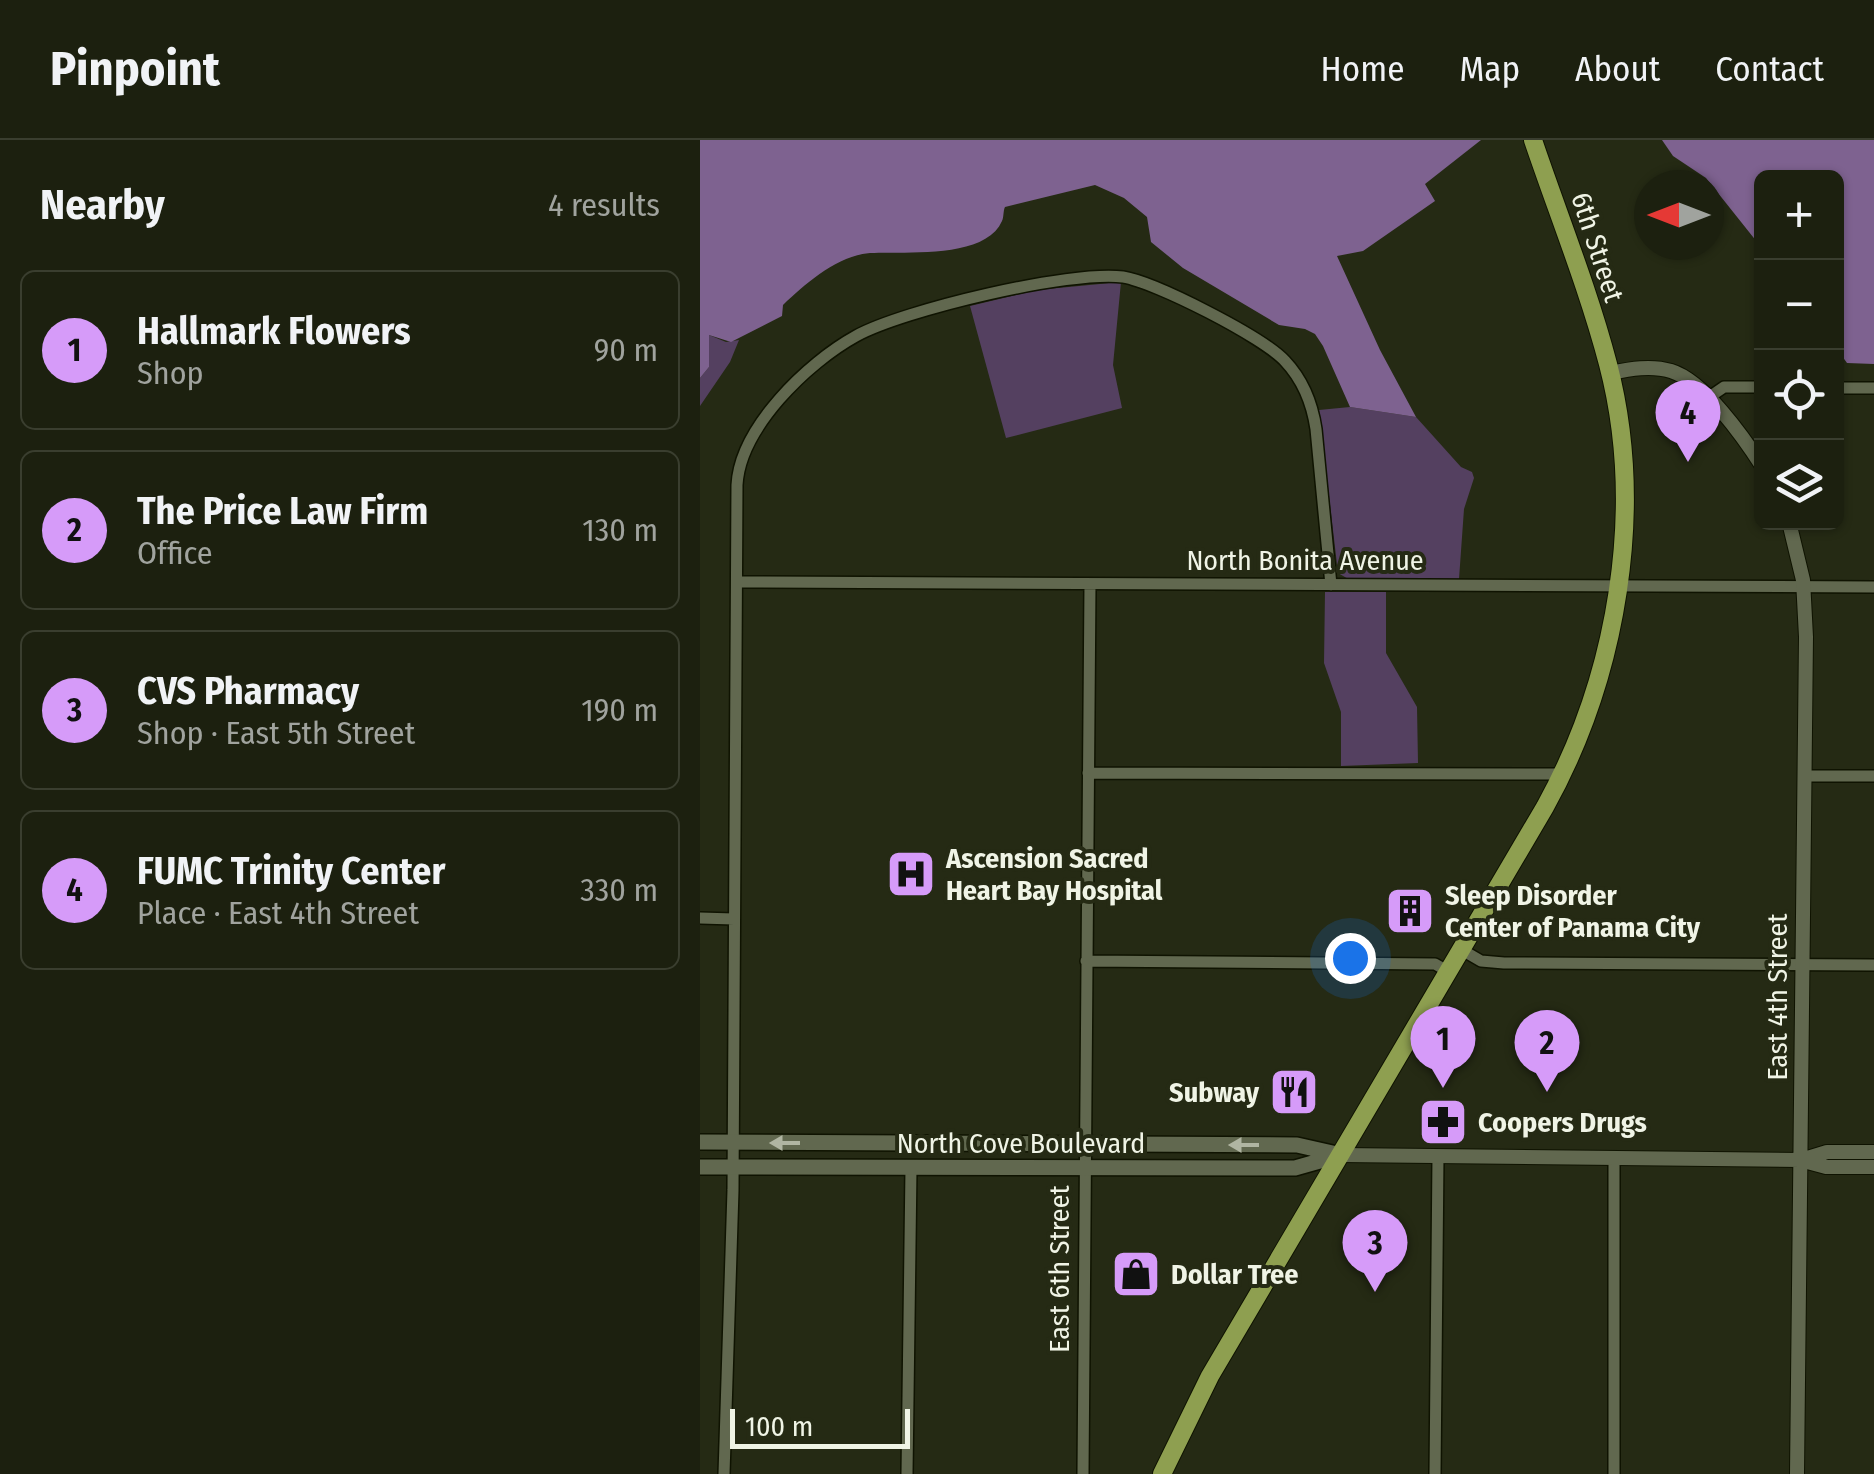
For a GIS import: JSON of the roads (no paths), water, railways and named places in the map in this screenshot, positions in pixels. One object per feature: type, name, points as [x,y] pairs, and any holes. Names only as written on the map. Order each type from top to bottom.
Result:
[{"type":"main road","name":"6th Street","points":[[1162,1474],[1204,1386],[1563,774],[1598,680],[1617,587],[1623,492],[1619,435],[1610,372],[1533,140]]},
{"type":"main road","name":"North Cove Boulevard","points":[[700,1142],[1297,1145],[1341,1155]]},
{"type":"main road","name":"North Cove Boulevard","points":[[700,1167],[1295,1168],[1341,1155]]},
{"type":"street","points":[[724,1474],[733,1167],[737,472],[748,440],[787,393],[858,335],[926,312],[1028,286],[1090,278],[1129,278],[1262,343],[1283,358],[1300,380],[1312,407],[1316,429],[1331,585]]},
{"type":"street","points":[[1610,372],[1644,368],[1671,371],[1690,380],[1754,456]]},
{"type":"street","points":[[1708,398],[1724,387],[1754,387]]},
{"type":"street","points":[[1844,388],[1874,388]]},
{"type":"street","name":"East 4th Street","points":[[1791,530],[1804,587],[1797,1474]]},
{"type":"street","name":"North Bonita Avenue","points":[[736,582],[1874,587]]},
{"type":"street","name":"East 6th Street","points":[[1083,1474],[1090,584]]},
{"type":"street","points":[[1088,773],[1563,774]]},
{"type":"street","points":[[1804,776],[1874,776]]},
{"type":"street","points":[[700,918],[734,919]]},
{"type":"street","points":[[1462,950],[1482,961],[1504,963],[1874,965]]},
{"type":"street","points":[[1086,962],[1434,964],[1449,972]]},
{"type":"street","name":"North Cove Boulevard","points":[[1800,1160],[1826,1152],[1874,1152]]},
{"type":"street","name":"North Cove Boulevard","points":[[1341,1155],[1800,1160],[1826,1167],[1874,1167]]},
{"type":"street","points":[[1435,1474],[1438,1156]]},
{"type":"street","points":[[1614,1158],[1614,1474]]},
{"type":"street","points":[[907,1474],[910,1168]]},
{"type":"place","name":"FUMC Trinity Center","points":[[1688,462]]},
{"type":"place","name":"Ascension Sacred Heart Bay Hospital","points":[[911,874]]},
{"type":"place","name":"Sleep Disorder Center of Panama City","points":[[1410,911]]},
{"type":"place","name":"Hallmark Flowers","points":[[1443,1088]]},
{"type":"place","name":"Subway","points":[[1294,1092]]},
{"type":"place","name":"The Price Law Firm","points":[[1547,1092]]},
{"type":"place","name":"Coopers Drugs","points":[[1443,1122]]},
{"type":"place","name":"Dollar Tree","points":[[1136,1274]]},
{"type":"place","name":"CVS Pharmacy","points":[[1375,1292]]}]
